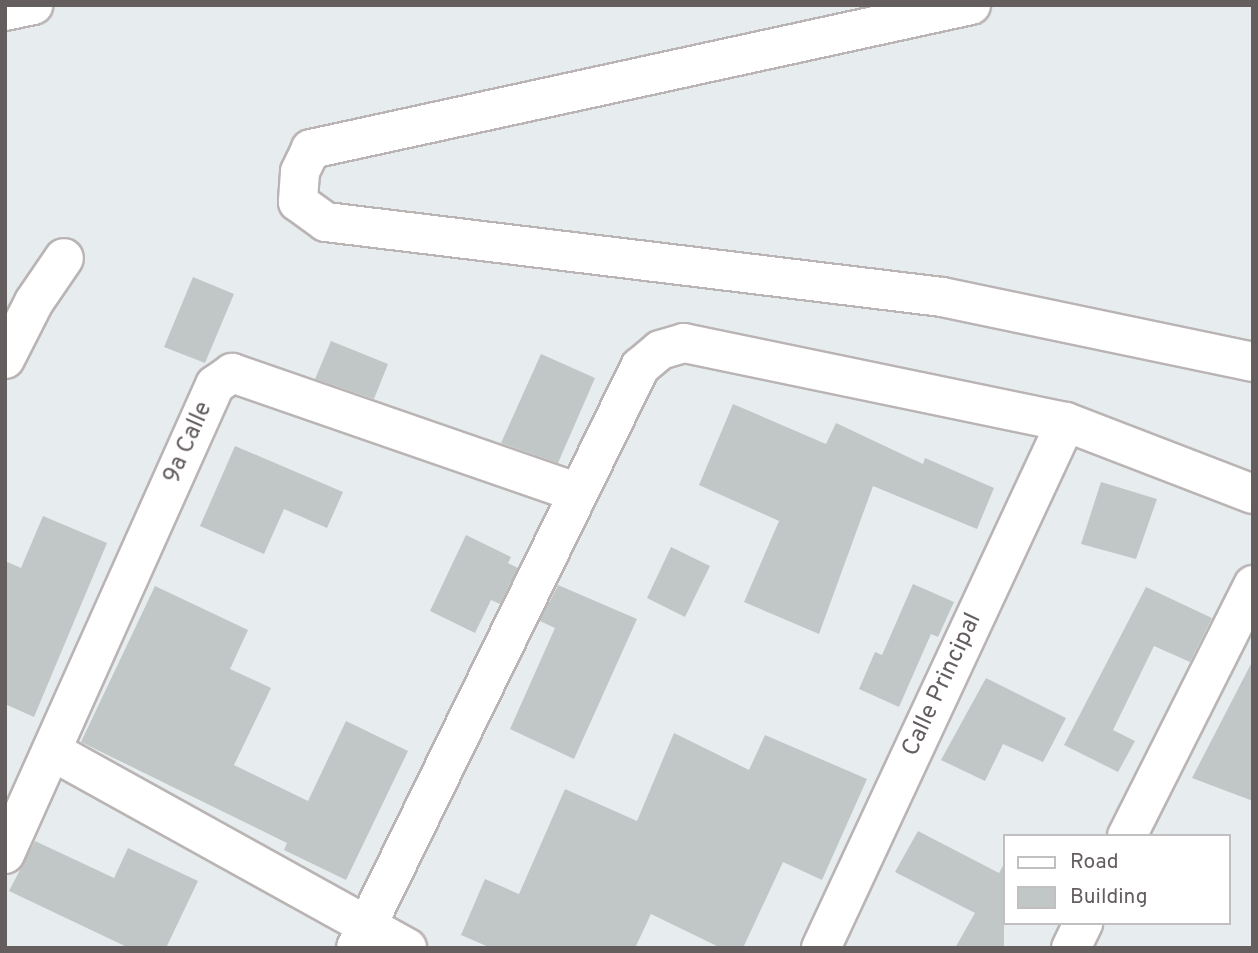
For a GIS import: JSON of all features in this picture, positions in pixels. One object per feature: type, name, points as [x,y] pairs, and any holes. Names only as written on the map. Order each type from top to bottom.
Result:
[{"type":"street","points":[[5,11],[33,5]]},
{"type":"street","points":[[971,5],[311,149],[300,172],[298,202],[326,222],[942,297],[1253,362]]},
{"type":"street","points":[[5,359],[34,302],[64,258]]},
{"type":"street","points":[[362,936],[639,367],[660,350],[684,342],[1066,422],[1253,494]]},
{"type":"street","name":"9a Calle","points":[[5,854],[215,385],[232,373],[578,493]]},
{"type":"street","name":"Calle Principal","points":[[821,948],[1066,422]]},
{"type":"street","points":[[1128,834],[1253,585]]},
{"type":"street","points":[[52,751],[362,936],[407,948]]},
{"type":"street","points":[[1071,948],[1082,925]]},
{"type":"building","points":[[193,277],[234,294],[205,363],[164,347]]},
{"type":"building","points":[[331,341],[388,364],[374,399],[315,379]]},
{"type":"building","points":[[541,354],[595,378],[558,463],[501,443]]},
{"type":"building","points":[[733,404],[826,444],[836,423],[923,464],[925,458],[994,488],[977,529],[873,486],[819,634],[744,602],[779,521],[699,485]]},
{"type":"building","points":[[235,446],[343,492],[327,528],[284,509],[264,554],[200,526]]},
{"type":"building","points":[[1101,482],[1157,499],[1136,559],[1081,544]]},
{"type":"building","points":[[43,516],[107,543],[34,717],[5,704],[5,561],[21,568]]},
{"type":"building","points":[[466,535],[511,557],[508,563],[518,568],[500,604],[491,600],[475,633],[430,611]]},
{"type":"building","points":[[671,547],[710,566],[685,617],[647,598]]},
{"type":"building","points":[[913,584],[954,602],[938,637],[931,634],[899,707],[859,689],[875,652],[882,655]]},
{"type":"building","points":[[558,585],[637,619],[574,759],[510,729],[555,628],[540,621]]},
{"type":"building","points":[[155,586],[248,630],[230,669],[271,688],[234,765],[308,801],[346,721],[408,751],[346,880],[284,850],[287,843],[81,742]]},
{"type":"building","points":[[1146,587],[1212,618],[1190,662],[1154,646],[1113,730],[1135,741],[1118,772],[1064,745]]},
{"type":"building","points":[[1253,660],[1253,801],[1192,778]]},
{"type":"building","points":[[986,678],[1066,718],[1043,762],[1003,744],[985,781],[941,760]]},
{"type":"building","points":[[674,733],[749,770],[765,735],[867,779],[822,880],[783,862],[743,948],[721,948],[651,914],[635,948],[491,948],[461,935],[485,879],[519,894],[565,789],[637,821]]},
{"type":"building","points":[[918,831],[999,873],[1002,868],[1004,948],[955,948],[975,913],[895,872]]},
{"type":"building","points":[[35,841],[114,878],[128,848],[198,881],[166,948],[129,948],[9,891]]}]
